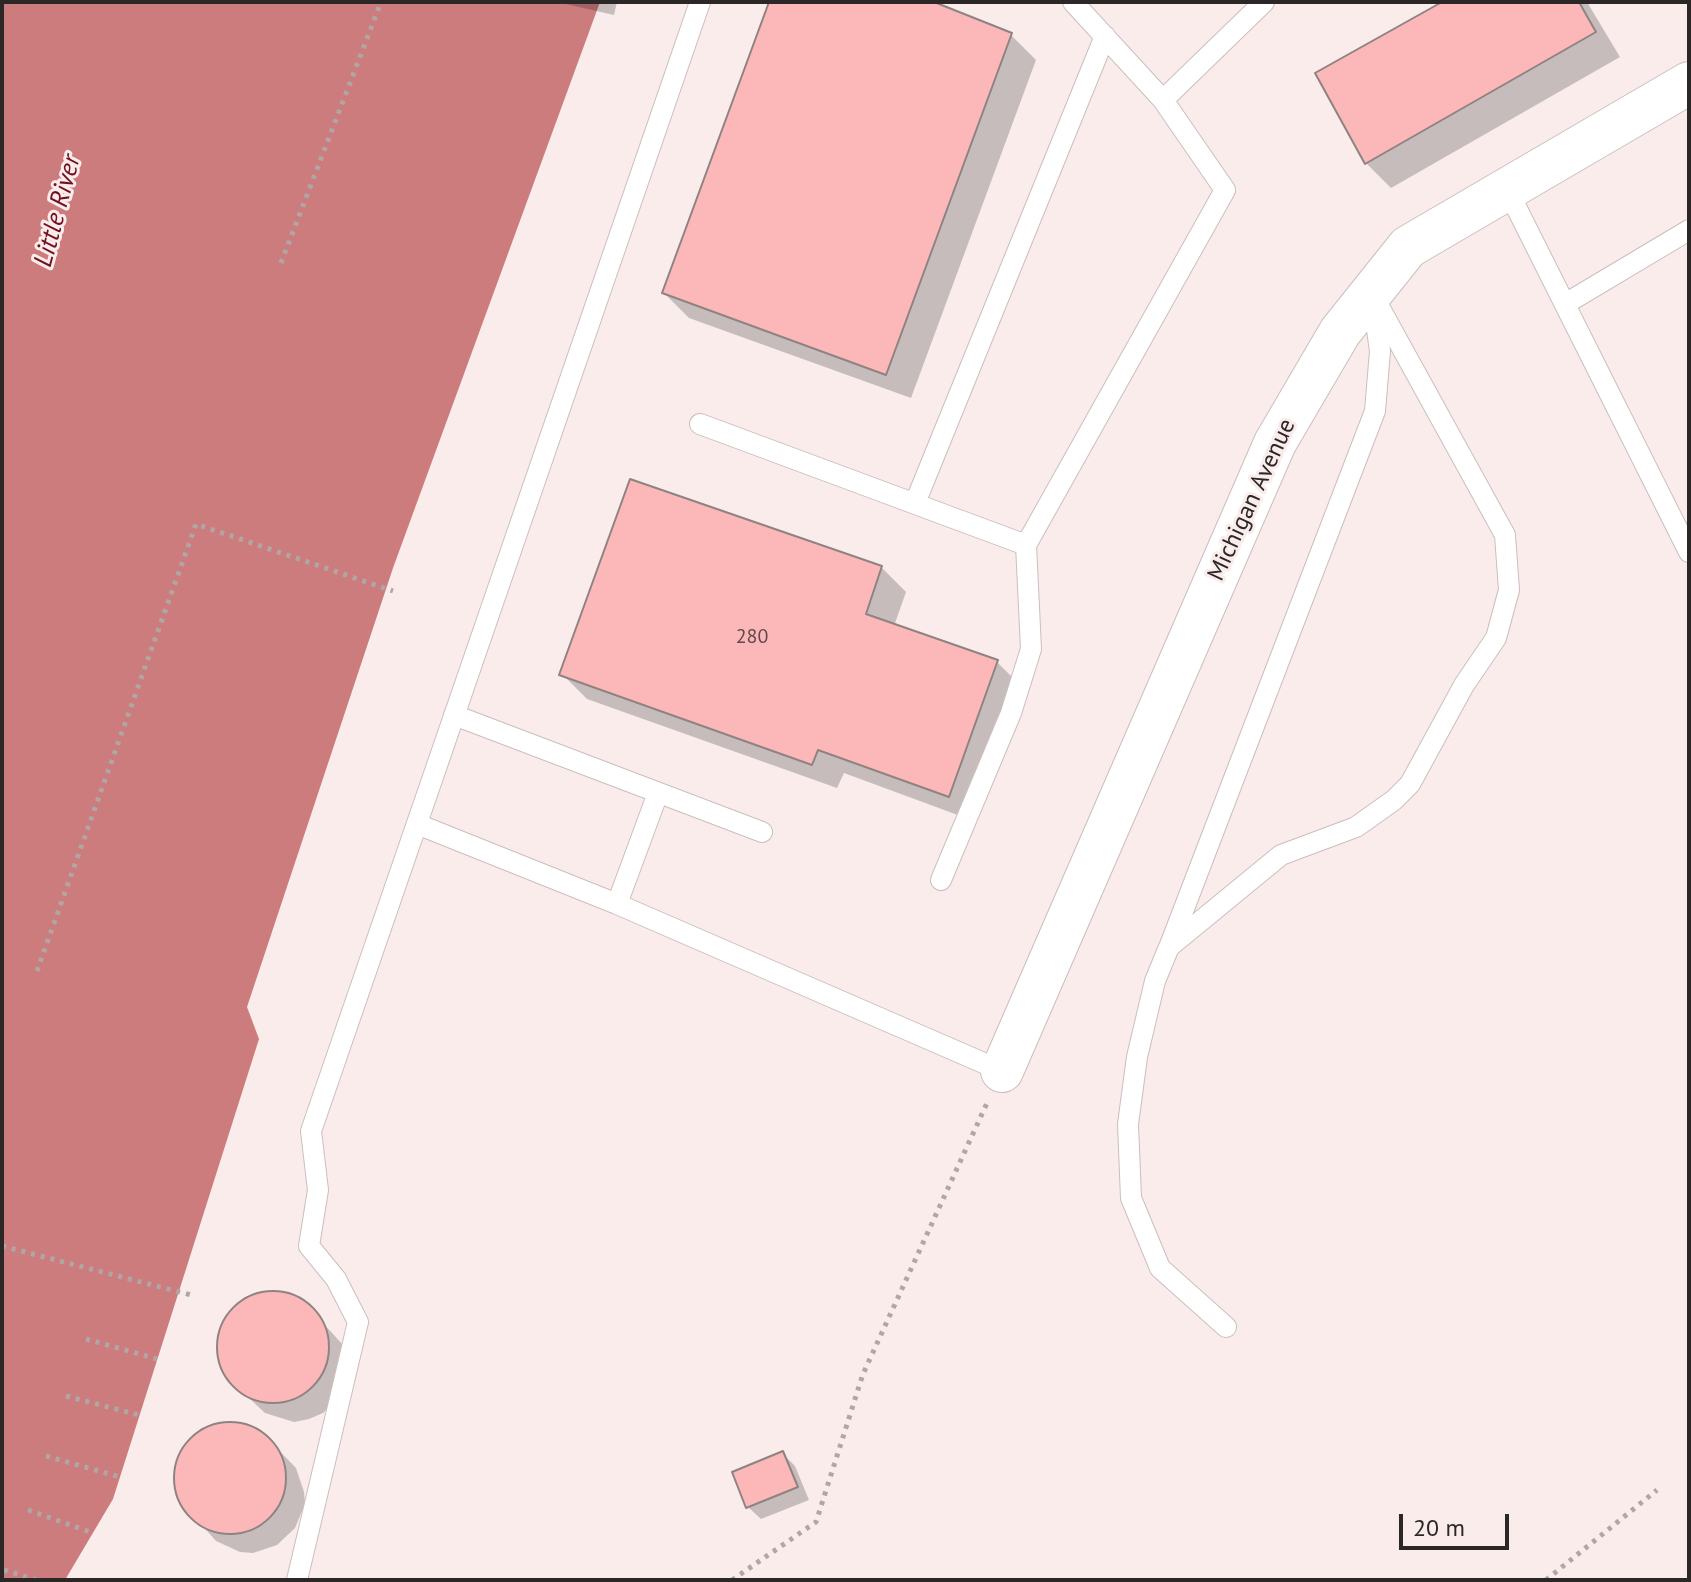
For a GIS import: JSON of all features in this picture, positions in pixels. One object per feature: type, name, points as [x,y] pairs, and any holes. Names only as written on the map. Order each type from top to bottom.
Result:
[{"type":"street","name":"Michigan Avenue","points":[[1002,1071],[1275,443],[1340,332],[1408,247],[1689,83]]},
{"type":"lane","points":[[297,1580],[358,1322],[336,1279],[309,1246],[318,1190],[311,1131],[700,2]]},
{"type":"lane","points":[[941,880],[1011,713],[1031,649],[1026,545],[1225,190],[1163,100],[1073,2]]},
{"type":"lane","points":[[1163,100],[1264,2]]},
{"type":"lane","points":[[915,503],[1105,36]]},
{"type":"lane","points":[[1507,189],[1689,552]]},
{"type":"lane","points":[[1565,304],[1689,230]]},
{"type":"lane","points":[[1169,947],[1281,855],[1356,827],[1394,800],[1410,784],[1464,685],[1496,638],[1509,590],[1505,535],[1371,292]]},
{"type":"lane","points":[[1226,1327],[1160,1268],[1131,1198],[1128,1124],[1137,1057],[1155,981],[1375,411],[1380,351],[1371,292]]},
{"type":"lane","points":[[700,424],[1026,545]]},
{"type":"lane","points":[[454,715],[762,832]]},
{"type":"lane","points":[[617,904],[658,793]]},
{"type":"lane","points":[[417,824],[617,904],[1002,1071]]},
{"type":"path","points":[[281,263],[381,2]]},
{"type":"path","points":[[37,971],[196,524],[393,591]]},
{"type":"path","points":[[732,1580],[816,1522],[863,1374],[1002,1071]]},
{"type":"path","points":[[2,1246],[195,1296]]},
{"type":"path","points":[[86,1339],[157,1359]]},
{"type":"path","points":[[66,1396],[139,1415]]},
{"type":"path","points":[[46,1456],[120,1477]]},
{"type":"path","points":[[1546,1580],[1657,1490]]},
{"type":"path","points":[[28,1510],[93,1533]]},
{"type":"path","points":[[4,1570],[36,1580]]},
{"type":"water","name":"Little River","points":[[2,2],[600,2],[393,568],[247,1007],[259,1039],[113,1499],[65,1580],[2,1580]]},
{"type":"building","points":[[769,2],[934,2],[1012,33],[886,375],[662,293]]},
{"type":"building","points":[[1442,2],[1579,2],[1596,32],[1365,164],[1315,73]]},
{"type":"building","points":[[630,479],[882,566],[866,614],[998,660],[949,797],[818,750],[812,765],[559,675]]},
{"type":"building","points":[[273,1291],[294,1295],[312,1308],[325,1326],[329,1347],[325,1368],[312,1386],[294,1399],[273,1403],[252,1399],[234,1386],[221,1368],[217,1347],[221,1326],[234,1308],[252,1295]]},
{"type":"building","points":[[230,1422],[252,1426],[270,1438],[282,1456],[286,1478],[282,1500],[270,1518],[252,1530],[230,1534],[208,1530],[190,1518],[178,1500],[174,1478],[178,1456],[190,1438],[208,1426]]},
{"type":"building","points":[[783,1451],[798,1487],[746,1508],[732,1472]]}]
